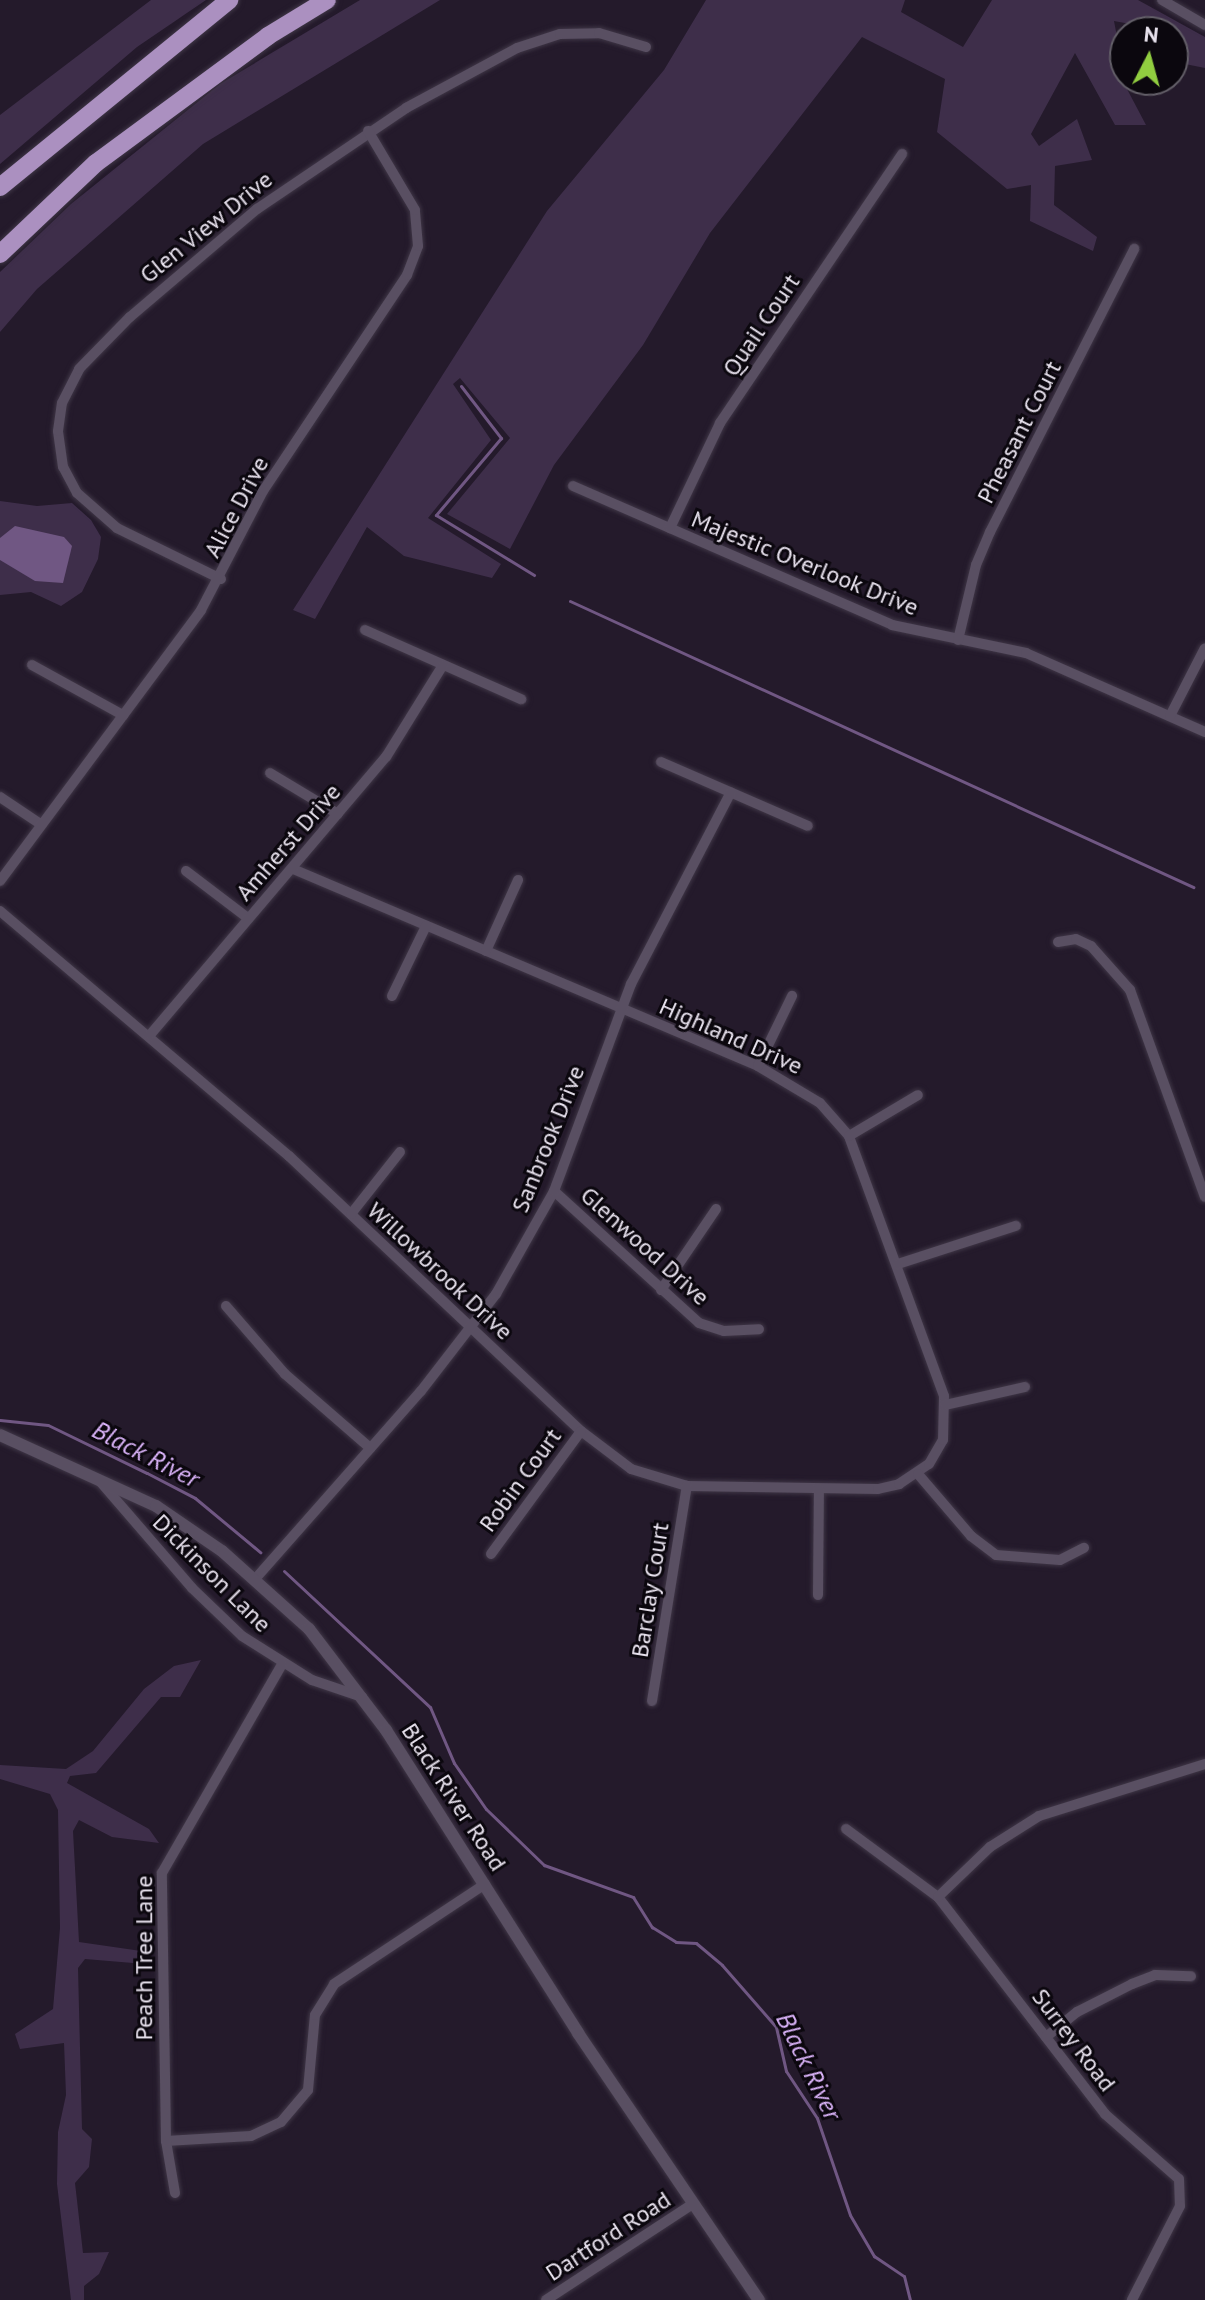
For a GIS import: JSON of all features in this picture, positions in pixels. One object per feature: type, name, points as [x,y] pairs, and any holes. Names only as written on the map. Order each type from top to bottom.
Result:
[{"type":"highway","points":[[0,187],[229,0]]},
{"type":"highway","points":[[0,254],[96,163],[268,36],[327,0]]},
{"type":"street","points":[[1162,0],[1205,25]]},
{"type":"street","name":"Glen View Drive","points":[[221,579],[117,528],[89,508],[63,467],[58,431],[62,403],[89,358],[202,253],[368,131],[532,42],[599,33],[646,47]]},
{"type":"street","name":"Alice Drive","points":[[0,881],[39,823],[123,715],[221,579],[263,491],[413,261],[419,231],[415,210],[368,131]]},
{"type":"street","name":"Quail Court","points":[[670,528],[720,423],[902,154]]},
{"type":"street","name":"Pheasant Court","points":[[958,640],[976,565],[990,532],[1134,249]]},
{"type":"street","name":"Majestic Overlook Drive","points":[[573,486],[892,625],[1049,661],[1205,732]]},
{"type":"street","points":[[365,630],[521,699]]},
{"type":"street","points":[[1170,716],[1205,648]]},
{"type":"street","points":[[32,665],[123,715]]},
{"type":"street","name":"Amherst Drive","points":[[150,1035],[293,869],[404,732],[443,665]]},
{"type":"street","points":[[661,762],[808,826]]},
{"type":"street","points":[[270,773],[338,814]]},
{"type":"street","name":"Sanbrook Drive","points":[[256,1578],[471,1328],[554,1191],[619,1009],[731,792]]},
{"type":"street","points":[[0,797],[39,823]]},
{"type":"street","name":"Highland Drive","points":[[293,869],[758,1066],[809,1094],[849,1136],[898,1264],[945,1405],[943,1440],[918,1474]]},
{"type":"street","points":[[186,871],[248,918]]},
{"type":"street","points":[[486,951],[518,880]]},
{"type":"street","name":"Willowbrook Drive","points":[[0,911],[150,1035],[351,1214],[581,1431],[631,1469],[687,1486],[819,1489],[878,1489],[918,1474]]},
{"type":"street","points":[[392,996],[426,926]]},
{"type":"street","points":[[1058,942],[1076,939],[1091,946],[1130,990],[1205,1197]]},
{"type":"street","points":[[758,1066],[792,996]]},
{"type":"street","points":[[849,1136],[918,1095]]},
{"type":"street","points":[[351,1214],[400,1152]]},
{"type":"street","points":[[1193,1164],[1205,1160]]},
{"type":"street","name":"Glenwood Drive","points":[[554,1191],[661,1290],[713,1329],[759,1329]]},
{"type":"street","points":[[661,1290],[716,1209]]},
{"type":"street","points":[[898,1264],[1016,1226]]},
{"type":"street","points":[[226,1306],[285,1374],[370,1448]]},
{"type":"street","points":[[945,1405],[1025,1387]]},
{"type":"street","name":"Robin Court","points":[[491,1554],[581,1431]]},
{"type":"street","name":"Black River Road","points":[[0,1435],[95,1474],[189,1526],[256,1578],[309,1629],[362,1697],[691,2205],[759,2300]]},
{"type":"street","name":"Dickinson Lane","points":[[95,1474],[192,1588],[242,1636],[282,1664],[340,1693],[362,1697]]},
{"type":"street","points":[[918,1474],[971,1536],[996,1555],[1060,1560],[1084,1548]]},
{"type":"street","name":"Barclay Court","points":[[652,1701],[687,1486]]},
{"type":"street","points":[[818,1595],[819,1489]]},
{"type":"street","name":"Peach Tree Lane","points":[[175,2193],[166,2141],[162,1873],[282,1664]]},
{"type":"street","points":[[938,1897],[990,1847],[1039,1816],[1205,1764]]},
{"type":"street","name":"Surrey Road","points":[[846,1829],[938,1897],[1105,2114],[1170,2169],[1183,2189],[1174,2219],[1132,2300]]},
{"type":"street","points":[[166,2141],[251,2136],[281,2122],[308,2090],[315,2015],[334,1984],[485,1884]]},
{"type":"street","points":[[1046,2037],[1077,2012],[1132,1984],[1155,1975],[1191,1976]]},
{"type":"street","name":"Dartford Road","points":[[546,2300],[691,2205]]},
{"type":"shaded area","points":[[151,0],[206,0],[137,47],[0,164],[0,115]]},
{"type":"shaded area","points":[[360,0],[440,0],[203,144],[37,289],[0,332],[0,272],[71,204],[220,84]]},
{"type":"shaded area","points":[[706,0],[905,0],[901,12],[963,47],[992,0],[1138,0],[1167,16],[1109,16],[1109,96],[1131,96],[1146,125],[1115,125],[1075,53],[1031,134],[1039,146],[1077,119],[1092,160],[1055,166],[1054,205],[1097,237],[1093,251],[1030,221],[1031,185],[1007,189],[937,132],[945,79],[862,37],[710,233],[643,345],[554,465],[510,549],[447,514],[510,438],[460,378],[453,384],[491,440],[428,518],[501,564],[492,578],[404,556],[367,527],[315,619],[293,610],[547,211],[664,70]]},
{"type":"shaded area","points":[[1189,28],[1205,37],[1205,68],[1189,65]]},
{"type":"shaded area","points":[[0,501],[37,506],[72,503],[91,520],[101,537],[98,559],[82,592],[61,606],[31,592],[0,595]]},
{"type":"shaded area","points":[[15,526],[64,537],[72,546],[63,583],[35,581],[0,560],[0,538]]},
{"type":"shaded area","points":[[201,1660],[180,1697],[161,1697],[96,1773],[70,1776],[67,1783],[149,1829],[159,1843],[112,1837],[79,1820],[73,1831],[79,1942],[148,1952],[145,1964],[85,1959],[78,1968],[82,2129],[92,2139],[89,2167],[75,2183],[83,2253],[109,2252],[99,2274],[84,2286],[84,2300],[71,2300],[57,2184],[58,2132],[66,2095],[64,2043],[20,2049],[15,2034],[53,2009],[60,1928],[58,1810],[50,1794],[0,1779],[0,1765],[66,1769],[93,1751],[144,1689],[174,1666]]},
{"type":"waterway","points":[[461,386],[501,438],[436,515],[534,575]]},
{"type":"waterway","points":[[570,601],[1193,887]]},
{"type":"waterway","name":"Black River","points":[[0,1420],[48,1425],[147,1473],[195,1498],[260,1552]]},
{"type":"waterway","name":"Black River","points":[[284,1571],[430,1707],[454,1763],[486,1809],[544,1865],[633,1897],[652,1927],[676,1942],[696,1943],[722,1965],[776,2027],[786,2071],[817,2118],[850,2215],[874,2256],[904,2276],[910,2300]]}]
